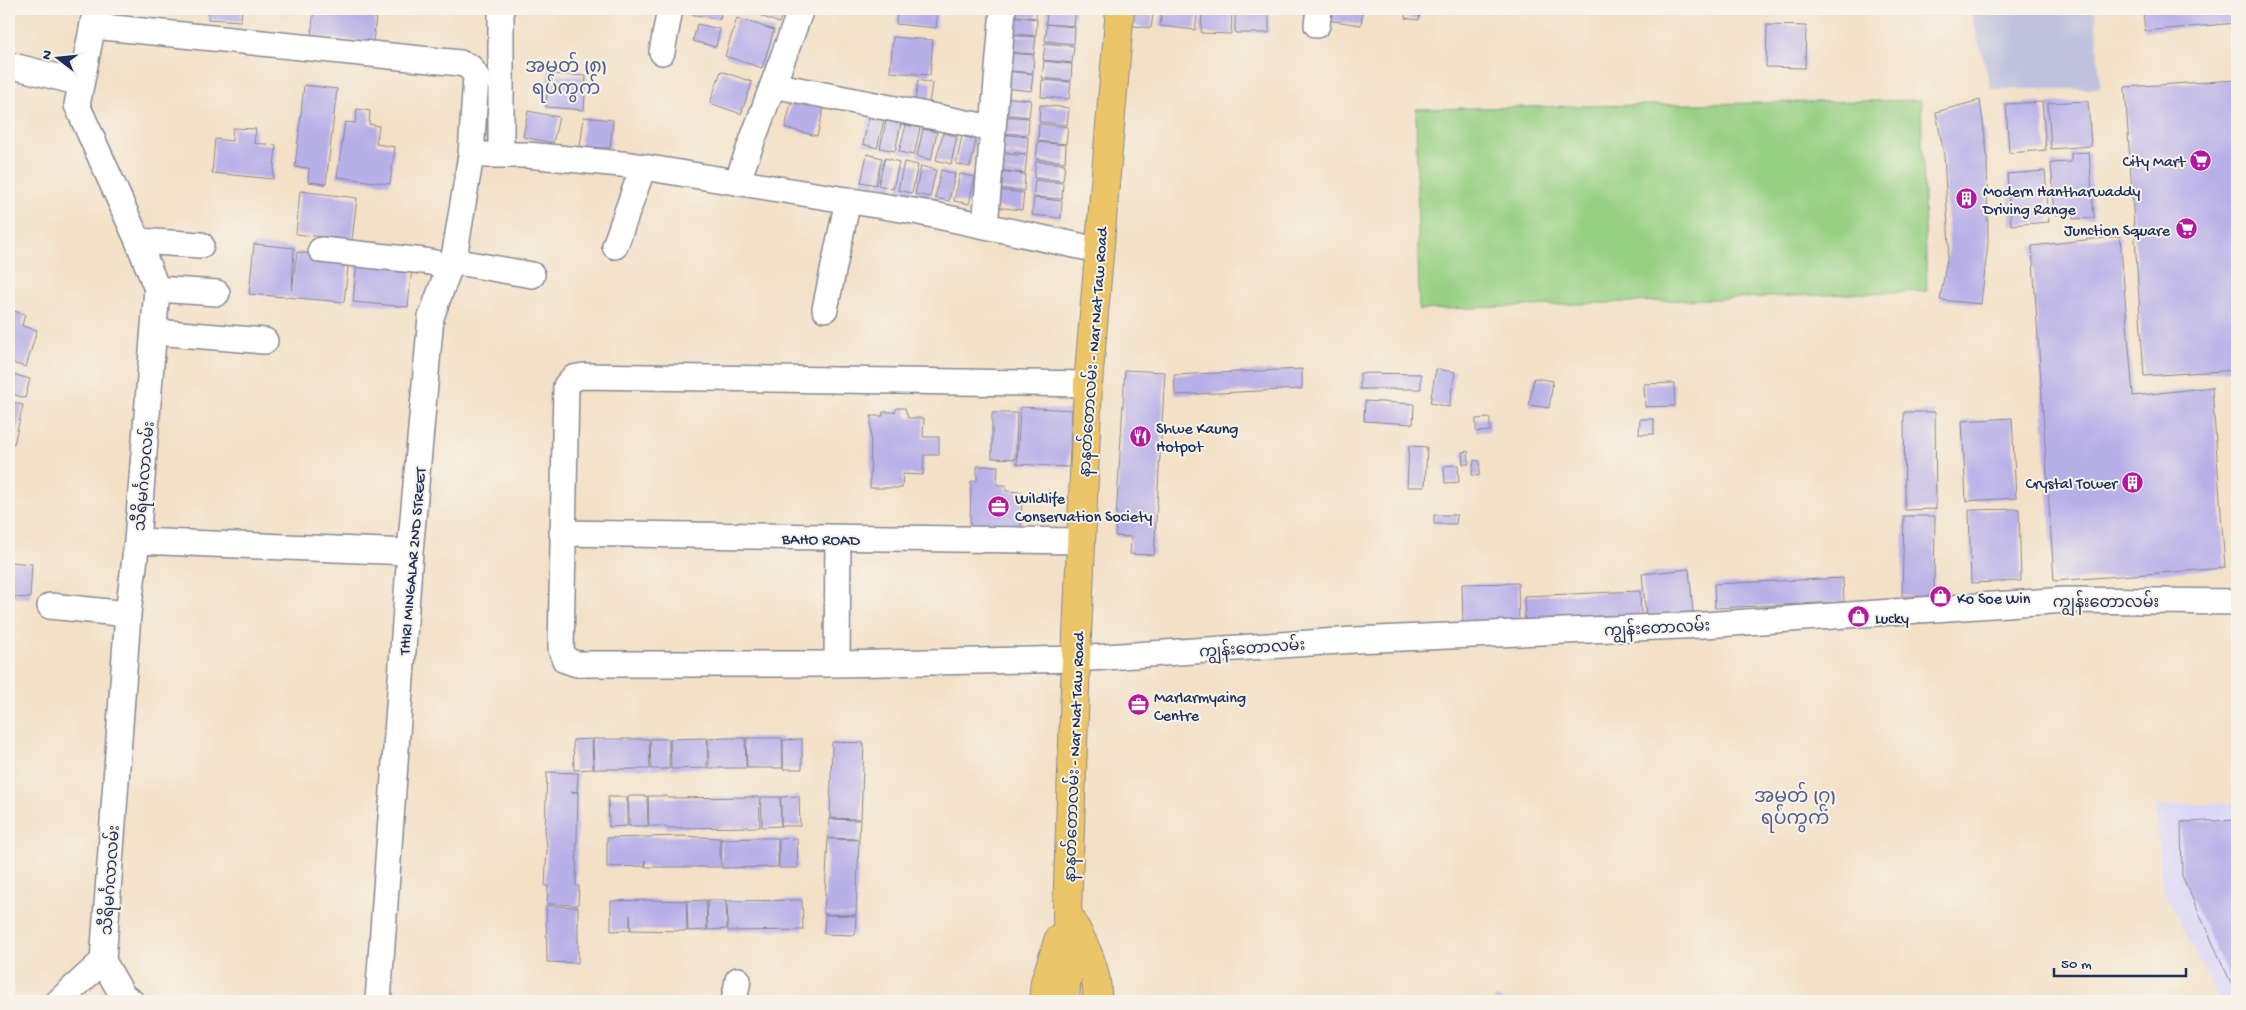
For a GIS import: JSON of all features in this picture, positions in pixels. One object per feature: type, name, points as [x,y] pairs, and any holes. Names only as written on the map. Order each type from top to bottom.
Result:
[{"type":"main road","name":"နာနတ်တောလမ်း - Nar Nat Taw Road","points":[[1065,1001],[1068,966],[1067,912],[1076,659],[1088,384],[1120,9]]},
{"type":"main road","points":[[1043,1001],[1046,982],[1067,912]]},
{"type":"main road","points":[[1067,912],[1089,955],[1098,991],[1097,1001]]},
{"type":"street","points":[[501,9],[501,154]]},
{"type":"street","points":[[662,52],[670,9]]},
{"type":"street","points":[[737,182],[801,9]]},
{"type":"street","points":[[985,226],[1003,9]]},
{"type":"street","name":"သီရိမင်္ဂလာလမ်း","points":[[94,17],[81,83],[79,110],[138,241],[157,289],[137,541],[128,614],[104,961]]},
{"type":"street","name":"THIRI MINGALAR 2ND STREET","points":[[94,17],[460,63],[470,67],[476,76],[471,155],[450,266],[431,317],[410,552],[378,1001]]},
{"type":"street","points":[[9,65],[81,83]]},
{"type":"street","points":[[773,85],[992,128]]},
{"type":"street","points":[[471,155],[501,154],[643,167],[919,212],[1098,250]]},
{"type":"street","points":[[615,246],[643,167]]},
{"type":"street","points":[[825,309],[848,200]]},
{"type":"street","points":[[138,241],[201,245]]},
{"type":"street","points":[[321,250],[532,275]]},
{"type":"street","points":[[157,289],[217,293]]},
{"type":"street","points":[[155,332],[265,341]]},
{"type":"street","points":[[562,534],[566,386],[573,378],[584,376],[1088,384]]},
{"type":"street","name":"BAHO ROAD","points":[[562,534],[1081,541]]},
{"type":"street","name":"ကျွန်းတောလမ်း","points":[[562,534],[561,649],[565,660],[577,664],[837,664],[1076,659],[1354,640],[1704,625],[2066,600],[2237,602]]},
{"type":"street","points":[[837,664],[838,538]]},
{"type":"street","points":[[137,541],[410,552]]},
{"type":"street","points":[[50,606],[128,614]]},
{"type":"street","points":[[59,1001],[104,961],[123,996],[131,1001]]},
{"type":"shaded area","points":[[1970,9],[2095,9],[2100,89],[1991,89]]},
{"type":"shaded area","points":[[2237,803],[2237,1001],[2219,1001],[2162,886],[2156,806]]},
{"type":"green space","points":[[1921,100],[1927,291],[1419,310],[1416,109]]},
{"type":"building","points":[[209,9],[242,9],[241,21],[208,19]]},
{"type":"building","points":[[314,9],[377,9],[373,42],[311,36]]},
{"type":"building","points":[[690,9],[722,9],[720,19],[689,14]]},
{"type":"building","points":[[763,9],[784,9],[779,23],[761,16]]},
{"type":"building","points":[[897,9],[938,9],[936,28],[896,24]]},
{"type":"building","points":[[1008,9],[1037,9],[1036,18],[1008,15]]},
{"type":"building","points":[[1047,9],[1076,9],[1074,26],[1046,24]]},
{"type":"building","points":[[1129,9],[1154,9],[1151,28],[1127,25]]},
{"type":"building","points":[[1162,9],[1198,9],[1195,30],[1160,26]]},
{"type":"building","points":[[1202,9],[1232,9],[1231,34],[1201,33]]},
{"type":"building","points":[[1235,9],[1269,9],[1269,33],[1235,33]]},
{"type":"building","points":[[1327,9],[1363,9],[1361,25],[1326,20]]},
{"type":"building","points":[[1406,9],[1421,9],[1419,20],[1405,18]]},
{"type":"building","points":[[2143,9],[2237,9],[2237,23],[2145,31]]},
{"type":"building","points":[[1009,16],[1037,19],[1036,36],[1007,33]]},
{"type":"building","points":[[737,18],[774,30],[762,68],[725,56]]},
{"type":"building","points":[[697,24],[720,29],[716,47],[693,41]]},
{"type":"building","points":[[1047,24],[1075,27],[1074,44],[1045,41]]},
{"type":"building","points":[[1767,25],[1806,26],[1805,68],[1766,67]]},
{"type":"building","points":[[1007,35],[1036,37],[1034,54],[1005,52]]},
{"type":"building","points":[[893,37],[933,40],[930,75],[890,72]]},
{"type":"building","points":[[1045,43],[1074,46],[1072,63],[1043,60]]},
{"type":"building","points":[[1006,53],[1034,55],[1033,73],[1004,70]]},
{"type":"building","points":[[1044,61],[1072,64],[1071,81],[1042,78]]},
{"type":"building","points":[[721,71],[752,82],[741,114],[710,103]]},
{"type":"building","points":[[1004,71],[1033,74],[1031,91],[1003,88]]},
{"type":"building","points":[[548,74],[586,76],[584,110],[546,107]]},
{"type":"building","points":[[918,80],[932,83],[929,104],[915,102]]},
{"type":"building","points":[[1042,80],[1071,82],[1069,99],[1041,97]]},
{"type":"building","name":"Junction Square","points":[[2237,80],[2237,370],[2144,376],[2125,87]]},
{"type":"building","points":[[304,85],[337,89],[326,184],[308,182],[309,168],[295,167]]},
{"type":"building","points":[[1002,97],[1031,100],[1029,117],[1001,114]]},
{"type":"building","points":[[792,99],[824,107],[817,136],[785,128]]},
{"type":"building","name":"Modern Hantharwaddy Driving Range","points":[[1980,100],[1987,153],[1988,243],[1981,304],[1940,300],[1949,247],[1944,155],[1936,112]]},
{"type":"building","points":[[2088,101],[2091,146],[2051,149],[2048,103]]},
{"type":"building","points":[[2042,102],[2046,150],[2009,153],[2006,104]]},
{"type":"building","points":[[1040,105],[1069,108],[1067,125],[1039,122]]},
{"type":"building","points":[[357,109],[370,111],[369,124],[379,126],[376,144],[395,147],[390,184],[337,177],[345,122],[355,123]]},
{"type":"building","points":[[528,111],[559,117],[553,143],[523,137]]},
{"type":"building","points":[[1001,116],[1029,118],[1028,135],[1000,133]]},
{"type":"building","points":[[584,117],[613,120],[610,148],[580,147]]},
{"type":"building","points":[[869,117],[884,120],[877,148],[863,144]]},
{"type":"building","points":[[886,121],[901,124],[895,151],[880,148]]},
{"type":"building","points":[[1039,124],[1068,127],[1066,144],[1038,141]]},
{"type":"building","points":[[906,125],[920,128],[914,155],[899,152]]},
{"type":"building","points":[[233,128],[256,129],[254,143],[276,145],[273,179],[212,173],[215,139],[232,141]]},
{"type":"building","points":[[923,129],[937,132],[931,160],[917,156]]},
{"type":"building","points":[[943,133],[957,136],[951,164],[936,160]]},
{"type":"building","points":[[1000,134],[1028,137],[1027,154],[998,151]]},
{"type":"building","points":[[962,136],[976,140],[970,167],[956,164]]},
{"type":"building","points":[[1038,142],[1066,145],[1065,162],[1036,159]]},
{"type":"building","points":[[2089,152],[2094,218],[2073,219],[2073,213],[2055,215],[2051,163],[2071,162],[2071,153]]},
{"type":"building","points":[[998,153],[1027,156],[1025,173],[996,170]]},
{"type":"building","points":[[867,154],[882,158],[876,185],[861,182]]},
{"type":"building","points":[[885,158],[899,162],[893,189],[878,185]]},
{"type":"building","points":[[1036,161],[1065,164],[1063,181],[1034,178]]},
{"type":"building","points":[[904,162],[918,165],[912,193],[898,190]]},
{"type":"building","points":[[921,166],[936,170],[930,197],[915,194]]},
{"type":"building","points":[[941,170],[955,174],[949,201],[935,198]]},
{"type":"building","points":[[997,171],[1025,174],[1024,191],[995,188]]},
{"type":"building","points":[[2045,171],[2049,222],[2011,225],[2007,174]]},
{"type":"building","points":[[960,174],[975,177],[969,204],[954,201]]},
{"type":"building","points":[[1035,180],[1063,183],[1062,199],[1033,197]]},
{"type":"building","points":[[996,190],[1024,193],[1022,210],[994,207]]},
{"type":"building","points":[[300,191],[357,198],[352,240],[296,234]]},
{"type":"building","points":[[1034,198],[1062,201],[1061,218],[1032,215]]},
{"type":"building","name":"Crystal Tower","points":[[2120,236],[2133,396],[2212,387],[2225,568],[2054,581],[2032,246]]},
{"type":"building","points":[[254,244],[294,248],[292,290],[297,252],[349,259],[344,302],[249,294]]},
{"type":"building","points":[[357,260],[412,266],[408,307],[353,302]]},
{"type":"building","points":[[10,310],[25,314],[22,326],[37,330],[26,367],[9,362]]},
{"type":"building","points":[[1302,369],[1302,389],[1175,395],[1174,375]]},
{"type":"building","points":[[1436,369],[1455,372],[1449,407],[1430,403]]},
{"type":"building","points":[[1125,370],[1165,372],[1154,555],[1130,554],[1131,537],[1115,536]]},
{"type":"building","points":[[9,373],[30,379],[25,398],[9,393]]},
{"type":"building","points":[[1360,373],[1421,374],[1421,389],[1360,389]]},
{"type":"building","points":[[1534,378],[1553,381],[1549,408],[1529,405]]},
{"type":"building","points":[[1674,383],[1675,406],[1645,407],[1644,384]]},
{"type":"building","points":[[9,401],[23,405],[14,444],[10,443],[9,447]]},
{"type":"building","points":[[1365,401],[1414,404],[1413,424],[1364,421]]},
{"type":"building","points":[[1020,407],[1072,410],[1069,467],[1017,464]]},
{"type":"building","points":[[897,408],[905,408],[908,418],[924,418],[923,437],[939,437],[939,455],[924,455],[923,475],[903,474],[902,488],[870,488],[871,416],[883,416],[883,412],[895,412]]},
{"type":"building","points":[[1904,412],[1935,412],[1936,509],[1905,510]]},
{"type":"building","points":[[992,413],[1017,413],[1016,459],[992,458]]},
{"type":"building","points":[[1490,418],[1490,431],[1476,432],[1476,419]]},
{"type":"building","points":[[2012,418],[2016,498],[1966,501],[1962,421]]},
{"type":"building","points":[[1640,419],[1654,419],[1654,434],[1639,434]]},
{"type":"building","points":[[1409,446],[1427,447],[1425,487],[1407,487]]},
{"type":"building","points":[[1468,451],[1469,464],[1463,464],[1462,452]]},
{"type":"building","points":[[1474,460],[1480,461],[1479,476],[1472,475]]},
{"type":"building","points":[[1458,465],[1459,482],[1445,483],[1444,466]]},
{"type":"building","points":[[977,466],[998,466],[997,485],[1006,485],[1006,491],[1022,492],[1021,529],[970,529],[971,481],[977,481]]},
{"type":"building","points":[[2019,509],[2021,581],[1971,583],[1969,510]]},
{"type":"building","points":[[1434,515],[1457,515],[1456,524],[1434,524]]},
{"type":"building","points":[[1904,516],[1935,516],[1934,596],[1902,596]]},
{"type":"building","points":[[9,562],[32,564],[30,598],[9,597]]},
{"type":"building","points":[[1689,569],[1693,612],[1646,616],[1642,574]]},
{"type":"building","points":[[1843,578],[1844,602],[1715,608],[1714,584]]},
{"type":"building","points":[[1518,583],[1519,623],[1463,624],[1462,584]]},
{"type":"building","points":[[1640,591],[1641,615],[1525,621],[1524,596]]},
{"type":"building","points":[[707,738],[707,768],[671,769],[670,739]]},
{"type":"building","points":[[745,738],[746,768],[709,768],[708,739]]},
{"type":"building","points":[[746,738],[782,738],[783,768],[747,768]]},
{"type":"building","points":[[592,739],[593,769],[574,770],[573,740]]},
{"type":"building","points":[[593,739],[649,739],[650,769],[594,769]]},
{"type":"building","points":[[650,739],[669,739],[669,769],[651,769]]},
{"type":"building","points":[[802,739],[802,769],[783,769],[783,740]]},
{"type":"building","points":[[832,742],[864,743],[861,819],[830,818]]},
{"type":"building","points":[[547,772],[578,773],[576,886],[579,886],[578,905],[547,904],[548,886],[545,886],[547,848],[545,829]]},
{"type":"building","points":[[628,796],[647,796],[648,826],[629,826]]},
{"type":"building","points":[[648,796],[667,796],[667,798],[759,797],[760,827],[666,828],[666,826],[649,826]]},
{"type":"building","points":[[799,796],[800,826],[781,826],[781,797]]},
{"type":"building","points":[[608,797],[627,797],[627,826],[609,827]]},
{"type":"building","points":[[761,797],[780,797],[781,826],[762,827]]},
{"type":"building","points":[[829,819],[860,820],[859,839],[828,838]]},
{"type":"building","points":[[2237,820],[2237,996],[2182,876],[2181,822]]},
{"type":"building","points":[[683,836],[720,838],[720,867],[646,867],[645,860],[645,866],[607,867],[607,838]]},
{"type":"building","points":[[778,838],[778,867],[722,868],[721,839]]},
{"type":"building","points":[[797,838],[798,868],[779,868],[779,839]]},
{"type":"building","points":[[828,839],[859,840],[856,915],[824,914]]},
{"type":"building","points":[[706,900],[707,930],[688,931],[687,901]]},
{"type":"building","points":[[707,900],[726,900],[727,929],[708,930]]},
{"type":"building","points":[[802,900],[803,930],[728,931],[727,901]]},
{"type":"building","points":[[611,901],[686,901],[687,931],[631,930],[630,915],[630,930],[611,931]]},
{"type":"building","points":[[546,906],[578,907],[578,963],[547,962]]},
{"type":"building","points":[[825,915],[856,916],[855,935],[824,934]]},
{"type":"building","points":[[1495,997],[1506,1001],[1494,1001]]},
{"type":"place","name":"City Mart","points":[[2201,160]]},
{"type":"place","name":"Modern Hantharwaddy Driving Range","points":[[1967,199]]},
{"type":"place","name":"Junction Square","points":[[2186,229]]},
{"type":"place","name":"Shwe Kaung Hotpot","points":[[1140,436]]},
{"type":"place","name":"Crystal Tower","points":[[2133,482]]},
{"type":"place","name":"Wildlife Conservation Society","points":[[999,506]]},
{"type":"place","name":"Ko Soe Win","points":[[1941,597]]},
{"type":"place","name":"Lucky","points":[[1859,617]]},
{"type":"place","name":"Marlarmyaing Centre","points":[[1138,705]]},
{"type":"district","name":"အမှတ် (၈) ရပ်ကွက်","points":[[566,76]]},
{"type":"district","name":"အမှတ် (၇) ရပ်ကွက်","points":[[1795,806]]}]
